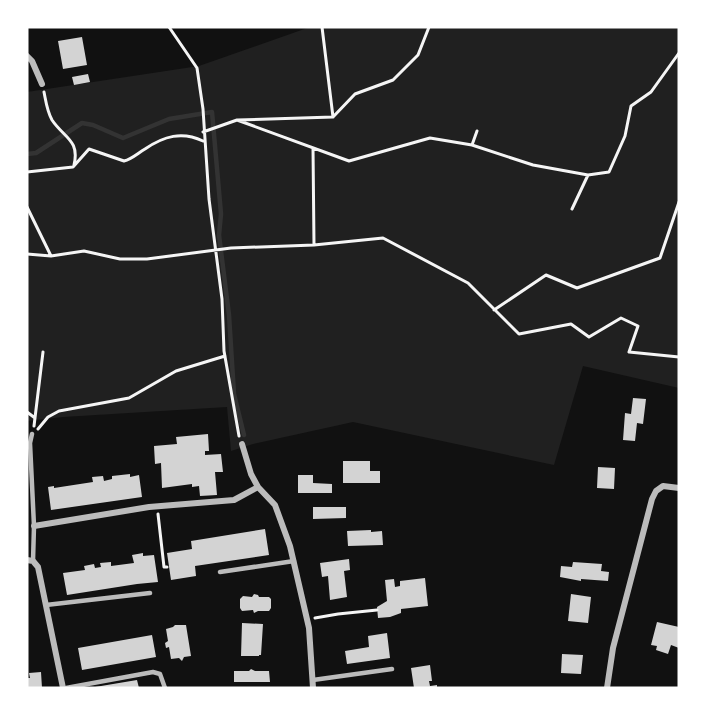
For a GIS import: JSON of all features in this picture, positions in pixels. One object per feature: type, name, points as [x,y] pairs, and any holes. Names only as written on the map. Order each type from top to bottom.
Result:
[{"type":"street","points":[[27,56],[32,61],[42,84]]},
{"type":"street","points":[[242,444],[251,474],[258,487],[275,505],[281,518],[294,561],[308,620],[313,688]]},
{"type":"street","points":[[608,688],[613,648],[652,499],[656,491],[663,486],[679,488]]},
{"type":"street","points":[[32,528],[156,507],[234,500],[258,487]]},
{"type":"street","points":[[30,560],[38,567],[65,688]]},
{"type":"lane","points":[[30,560],[32,528],[29,485],[32,434]]},
{"type":"lane","points":[[220,572],[294,561]]},
{"type":"lane","points":[[46,605],[150,592]]},
{"type":"lane","points":[[313,680],[392,669]]},
{"type":"lane","points":[[65,688],[153,672],[160,674],[165,688]]},
{"type":"path","points":[[169,27],[197,68],[203,118],[203,141],[222,299],[225,356],[235,421],[242,444]]},
{"type":"path","points":[[322,27],[333,117]]},
{"type":"path","points":[[203,132],[237,120],[333,117],[355,94],[393,80],[418,55],[429,27]]},
{"type":"path","points":[[237,120],[349,161],[430,138],[472,145],[533,165],[588,175],[609,172],[625,136],[631,106],[651,92],[679,54]]},
{"type":"path","points":[[42,84],[47,110],[59,129],[75,147],[77,153],[73,167]]},
{"type":"path","points":[[472,145],[477,131]]},
{"type":"path","points":[[27,172],[73,167],[89,149],[124,161],[153,143],[171,136],[183,134],[203,141]]},
{"type":"path","points":[[313,148],[314,245]]},
{"type":"path","points":[[572,209],[588,175]]},
{"type":"path","points":[[494,310],[546,275],[577,288],[660,258],[679,202]]},
{"type":"path","points":[[27,207],[51,256]]},
{"type":"path","points":[[27,254],[51,256],[84,251],[120,259],[147,259],[216,249],[314,245],[383,238],[468,283],[519,334],[571,324],[589,338],[621,318],[638,326],[629,352],[679,357]]},
{"type":"path","points":[[32,434],[36,419],[43,352]]},
{"type":"path","points":[[32,434],[48,417],[58,411],[129,398],[176,370],[225,356]]},
{"type":"path","points":[[27,412],[36,419]]},
{"type":"path","points":[[156,507],[164,567],[167,567]]},
{"type":"path","points":[[308,620],[377,610]]},
{"type":"shaded area","points":[[310,27],[679,27],[679,388],[583,366],[554,465],[353,422],[231,451],[227,407],[27,421],[27,92],[199,66]]},
{"type":"building","points":[[82,37],[87,65],[63,69],[58,41]]},
{"type":"building","points":[[88,74],[90,82],[74,85],[72,77]]},
{"type":"building","points":[[633,398],[646,399],[643,424],[637,423],[635,441],[623,440],[625,413],[631,414]]},
{"type":"building","points":[[208,434],[209,451],[205,451],[205,455],[221,454],[223,472],[215,472],[217,495],[200,496],[199,486],[192,487],[192,484],[162,488],[161,463],[155,464],[154,446],[177,444],[176,437]]},
{"type":"building","points":[[343,461],[370,461],[370,471],[380,471],[380,483],[343,483]]},
{"type":"building","points":[[598,467],[615,468],[614,489],[597,488]]},
{"type":"building","points":[[130,474],[130,477],[139,475],[142,497],[51,510],[48,487],[93,482],[92,477],[103,476],[104,481],[112,479],[112,476]]},
{"type":"building","points":[[298,475],[313,475],[313,483],[332,484],[332,493],[298,493]]},
{"type":"building","points":[[313,507],[346,507],[346,518],[313,519]]},
{"type":"building","points":[[265,529],[269,555],[195,566],[196,576],[171,580],[167,553],[192,549],[191,541]]},
{"type":"building","points":[[371,530],[371,532],[382,531],[383,545],[348,546],[347,531]]},
{"type":"building","points":[[143,553],[143,556],[154,555],[158,582],[67,595],[63,573],[85,570],[84,566],[94,564],[95,568],[101,567],[100,563],[111,562],[111,566],[134,563],[132,555]]},
{"type":"building","points":[[349,559],[350,570],[344,571],[347,597],[330,600],[328,576],[322,577],[320,563]]},
{"type":"building","points":[[573,562],[602,564],[601,571],[609,572],[608,581],[581,579],[581,581],[560,577],[561,566],[572,567]]},
{"type":"building","points":[[425,578],[428,606],[401,609],[401,613],[378,618],[377,607],[387,601],[385,580],[394,579],[395,587],[400,586],[400,581]]},
{"type":"building","points":[[254,594],[271,599],[269,611],[254,613],[253,610],[242,611],[240,599],[243,596],[252,597]]},
{"type":"building","points":[[571,594],[591,597],[588,623],[568,621]]},
{"type":"building","points":[[657,622],[679,627],[679,648],[671,645],[668,654],[656,650],[657,646],[651,645]]},
{"type":"building","points":[[242,623],[263,624],[261,655],[241,656]]},
{"type":"building","points":[[175,625],[186,625],[191,656],[184,657],[182,661],[179,658],[171,659],[169,647],[166,648],[165,643],[168,641],[166,629]]},
{"type":"building","points":[[387,633],[390,658],[347,664],[345,651],[369,647],[368,636]]},
{"type":"building","points":[[152,635],[156,657],[82,670],[78,648]]},
{"type":"building","points":[[562,654],[583,655],[581,674],[561,673]]},
{"type":"building","points":[[430,665],[432,681],[429,681],[430,686],[437,685],[437,688],[414,688],[411,668]]},
{"type":"building","points":[[251,669],[269,671],[270,682],[234,682],[234,671]]},
{"type":"building","points":[[41,672],[42,688],[27,688],[29,673]]},
{"type":"building","points":[[137,680],[139,688],[95,688],[95,687]]},
{"type":"waterway","points":[[27,154],[36,153],[82,123],[93,125],[123,138],[169,119],[212,112],[221,214],[219,235],[229,315],[234,394],[244,435]]}]
